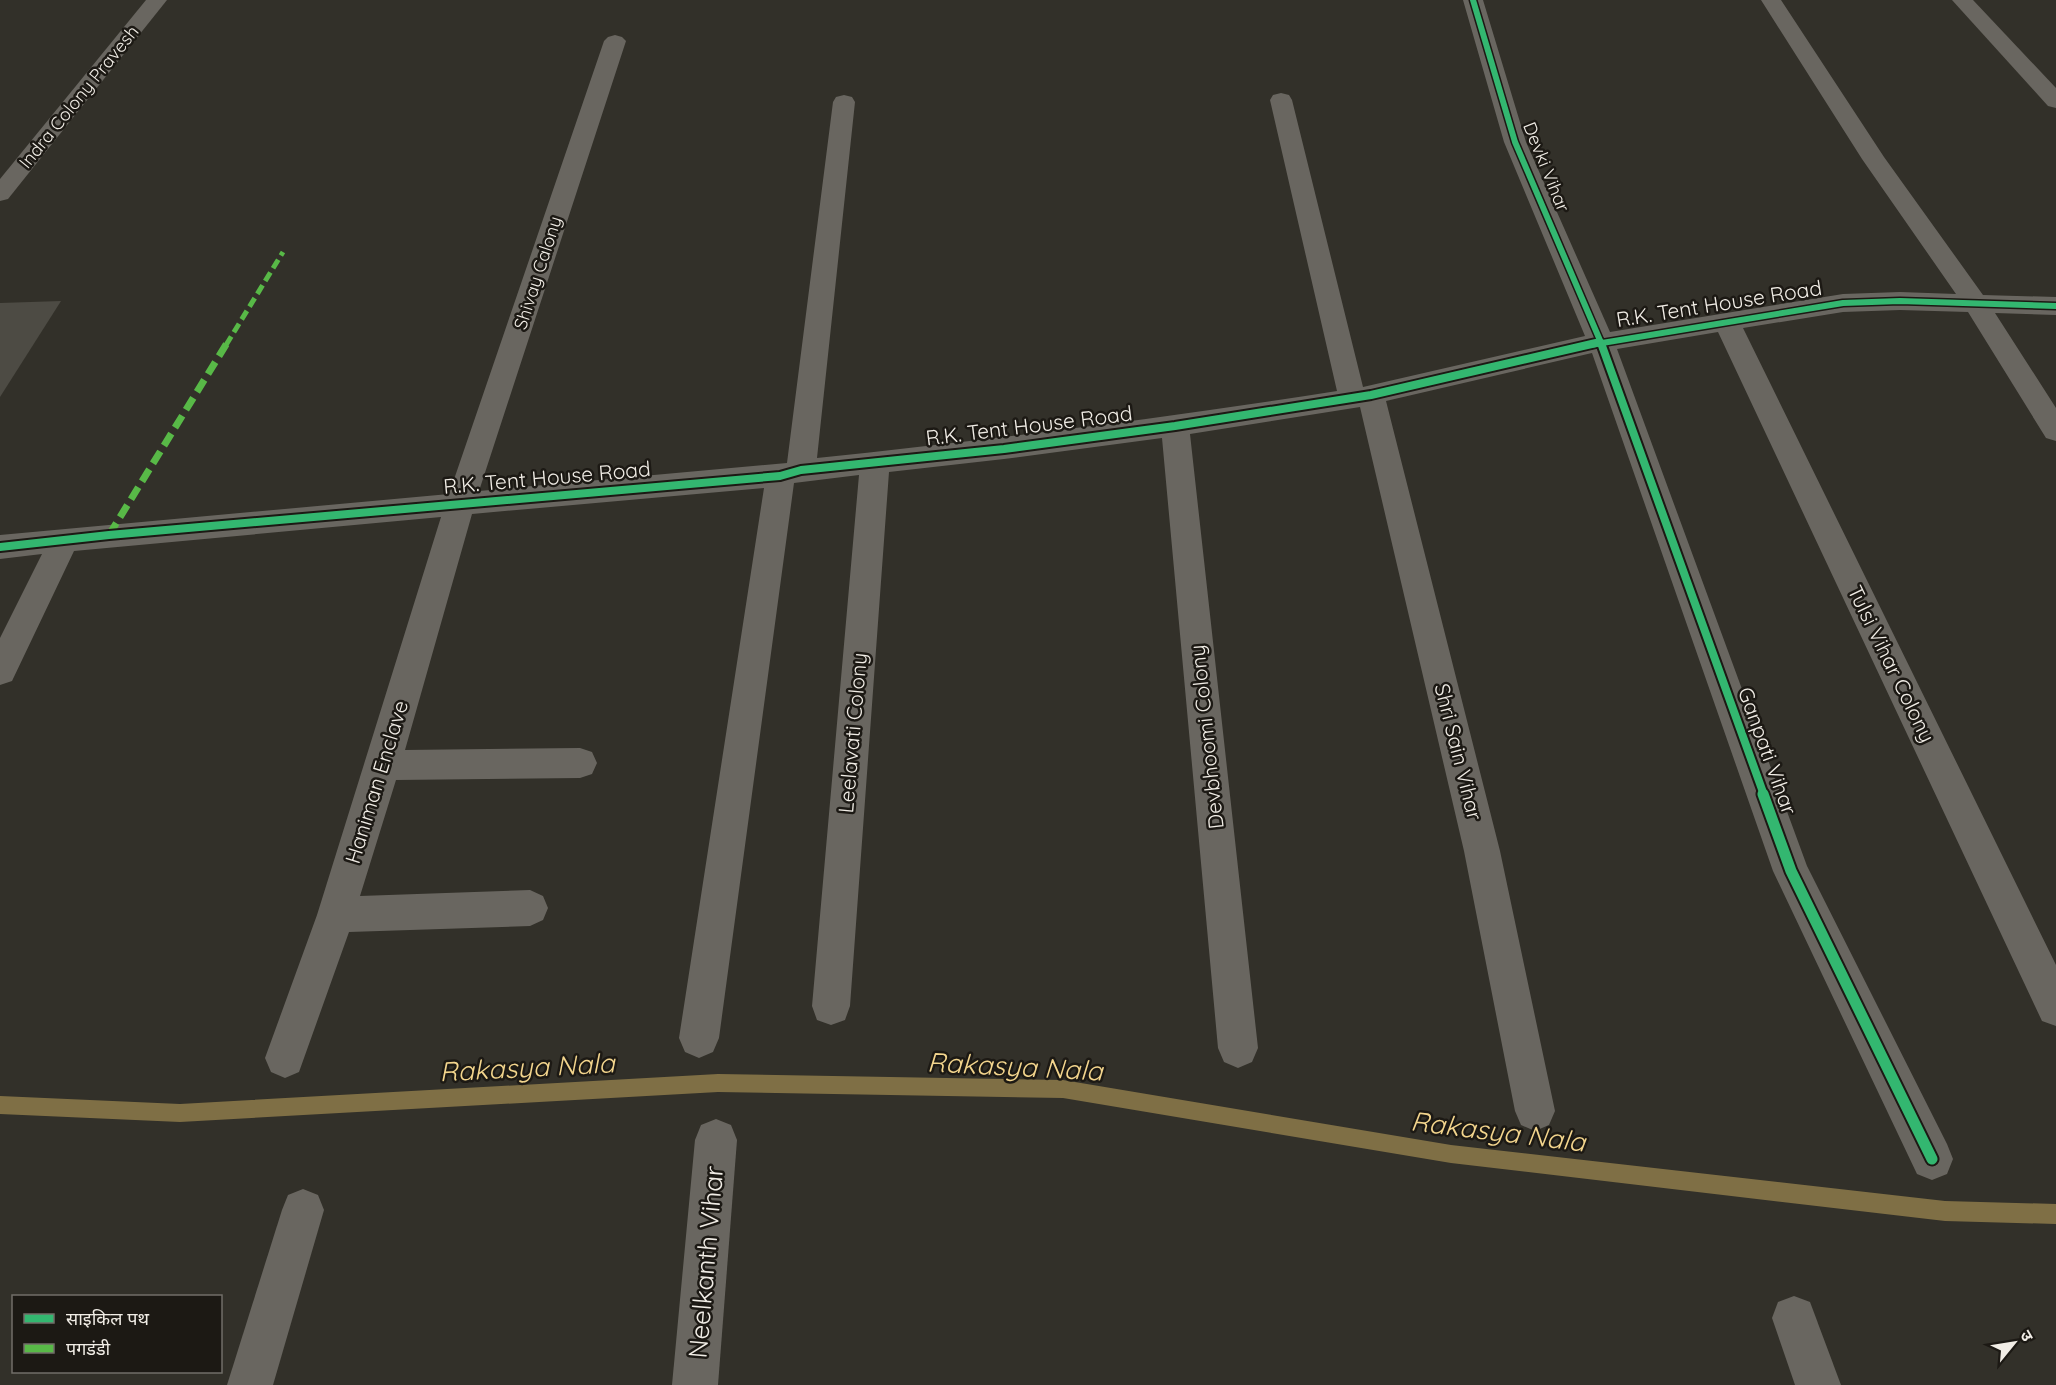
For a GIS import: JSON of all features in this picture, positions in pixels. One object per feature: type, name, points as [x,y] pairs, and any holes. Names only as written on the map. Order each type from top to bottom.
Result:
[{"type":"street","name":"Indra Colony Pravesh","points":[[0,194],[157,0]]},
{"type":"street","name":"Devki Vihar","points":[[1473,0],[1515,142],[1601,342]]},
{"type":"street","points":[[1771,0],[1874,159],[1976,304],[2056,431]]},
{"type":"street","points":[[1962,0],[2056,102]]},
{"type":"street","name":"Shivay Calony","points":[[460,504],[615,41]]},
{"type":"street","name":"Shri Sain Vihar","points":[[1281,100],[1482,851],[1535,1112]]},
{"type":"street","points":[[699,1038],[791,473],[844,102]]},
{"type":"street","name":"R.K. Tent House Road","points":[[0,547],[791,473],[875,461],[1004,449],[1175,426],[1362,396],[1601,342],[1843,303],[1900,301],[2056,306]]},
{"type":"street","name":"Tulsi Vihar Colony","points":[[1726,321],[2056,1007]]},
{"type":"street","name":"Ganpati Vihar","points":[[1601,342],[1791,871],[1932,1159]]},
{"type":"street","name":"Devbhoomi Colony","points":[[1175,426],[1238,1048]]},
{"type":"street","name":"Leelavati Colony","points":[[831,1006],[875,461]]},
{"type":"street","name":"Haniman Enclave","points":[[285,1058],[336,915],[384,765],[460,504]]},
{"type":"street","points":[[0,671],[64,540]]},
{"type":"street","points":[[384,765],[580,763]]},
{"type":"street","points":[[336,915],[530,908]]},
{"type":"street","name":"Neelkanth Vihar","points":[[695,1385],[717,1140]]},
{"type":"street","points":[[250,1385],[303,1210]]},
{"type":"street","points":[[1794,1318],[1818,1385]]},
{"type":"building","points":[[61,301],[0,397],[0,303]]},
{"type":"waterway","name":"Rakasya Nala","points":[[0,1105],[180,1113],[718,1083],[1063,1089],[1451,1154],[1945,1211],[2056,1214]]},
{"type":"marked path","points":[[109,535],[283,252]]},
{"type":"cycle path","points":[[1473,0],[1515,142],[1601,342],[1791,871],[1932,1159]]},
{"type":"cycle path","points":[[0,547],[109,535],[780,476],[801,470],[1004,449],[1175,426],[1371,395],[1601,342],[1843,303],[1900,301],[2056,306]]}]
